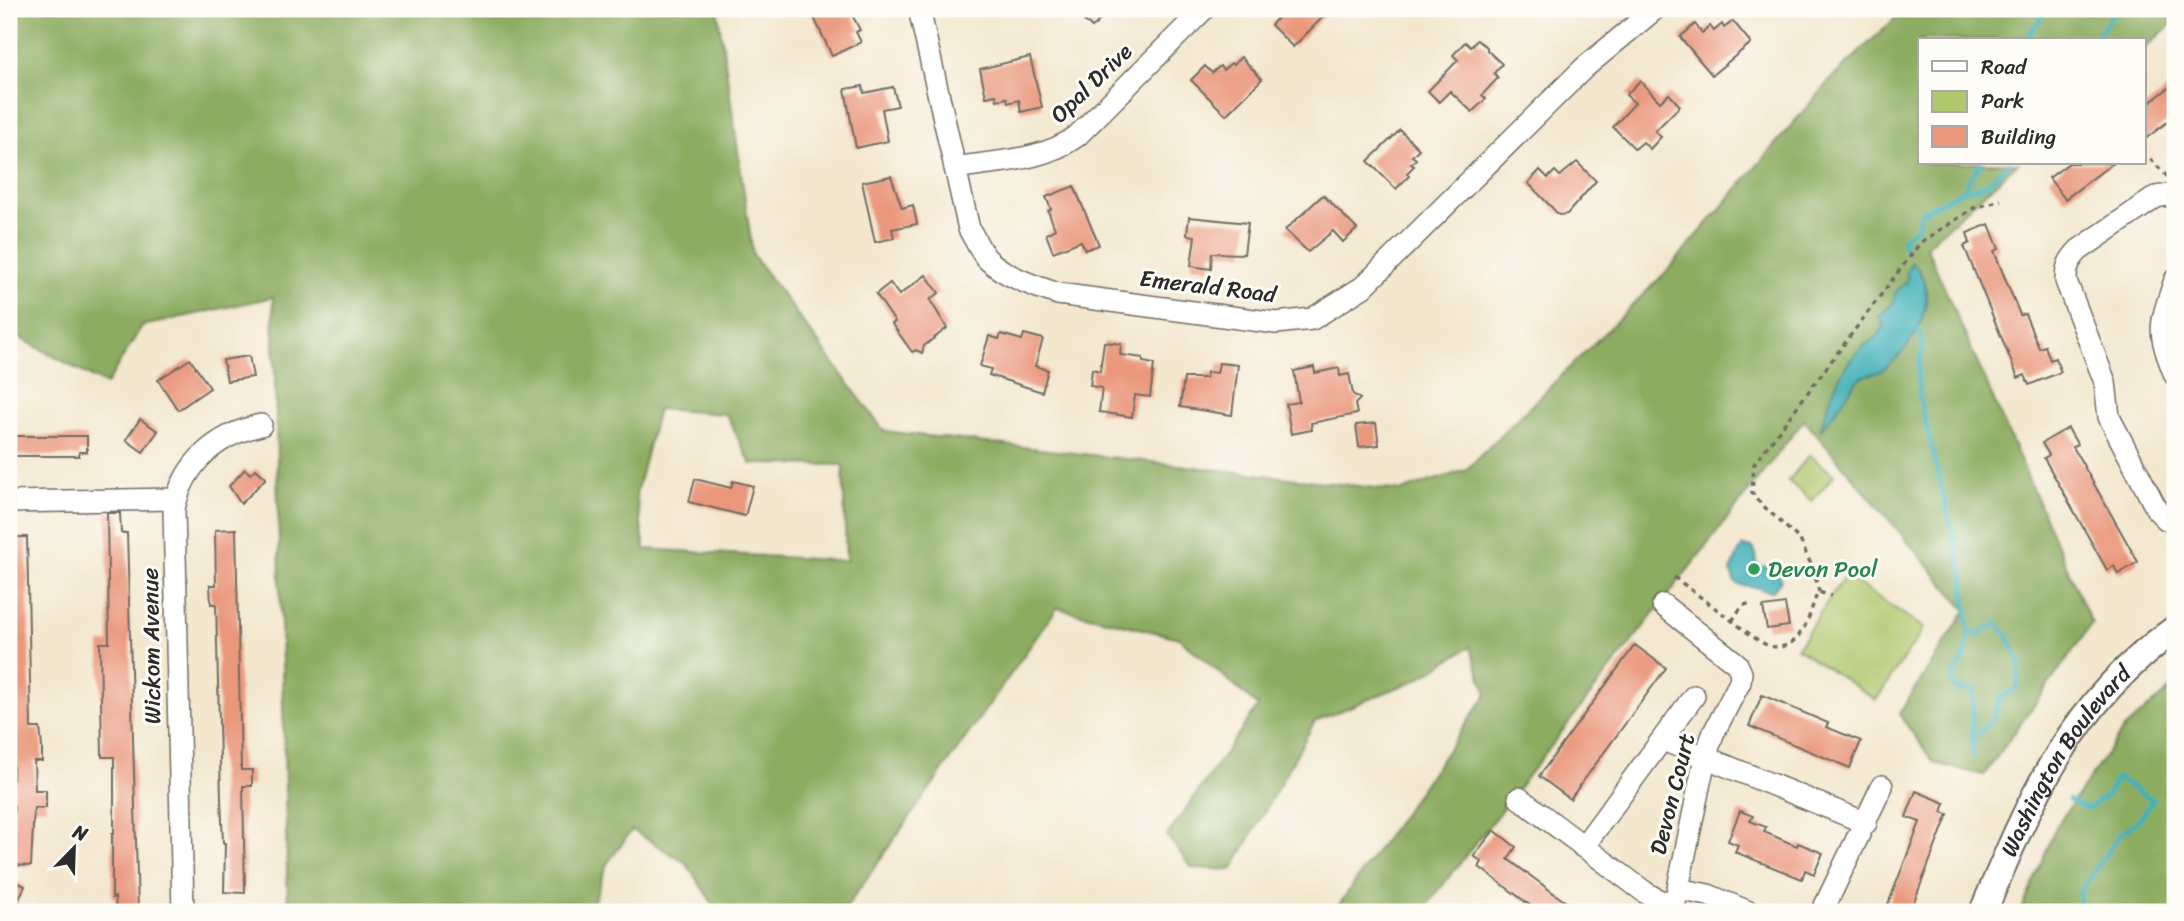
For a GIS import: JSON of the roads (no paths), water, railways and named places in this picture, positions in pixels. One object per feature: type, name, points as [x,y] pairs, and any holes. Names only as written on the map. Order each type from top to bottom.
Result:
[{"type":"street","name":"Emerald Road","points":[[919,9],[969,229],[986,258],[1007,273],[1058,294],[1269,322],[1312,318],[1363,287],[1584,68],[1655,9]]},
{"type":"street","name":"Opal Drive","points":[[955,168],[1062,148],[1204,9]]},
{"type":"street","points":[[2175,197],[2156,197],[2079,250],[2070,258],[2066,281],[2105,382],[2109,417],[2157,510],[2175,523]]},
{"type":"street","points":[[2175,280],[2162,319],[2161,334],[2175,375]]},
{"type":"street","name":"Wickom Avenue","points":[[183,912],[174,509],[189,471],[211,446],[229,435],[261,425]]},
{"type":"street","points":[[9,502],[176,499]]},
{"type":"street","name":"Devon Court","points":[[1663,605],[1737,664],[1741,673],[1740,682],[1713,734],[1705,758],[1676,901]]},
{"type":"street","name":"Washington Boulevard","points":[[1983,912],[2021,821],[2056,757],[2121,674],[2175,629]]},
{"type":"street","points":[[1583,847],[1694,696]]},
{"type":"street","points":[[1663,740],[1866,824]]},
{"type":"street","points":[[1822,912],[1882,786]]},
{"type":"street","points":[[1519,798],[1660,901],[1708,895],[1749,912]]},
{"type":"water","points":[[1912,262],[1926,290],[1926,305],[1915,333],[1896,359],[1884,369],[1858,380],[1820,431],[1840,376],[1861,348],[1881,331],[1884,326],[1879,316],[1893,303],[1895,293],[1907,281],[1907,271]]},
{"type":"water","name":"Devon Pool","points":[[1743,546],[1753,548],[1760,567],[1772,566],[1778,570],[1781,580],[1773,591],[1740,585],[1734,581],[1731,571]]},
{"type":"waterway","points":[[2026,38],[2047,9]]},
{"type":"waterway","points":[[2095,38],[2117,9]]},
{"type":"waterway","points":[[1905,249],[1902,239],[1917,227],[1921,212],[1962,191],[1980,164]]},
{"type":"waterway","points":[[1962,191],[1986,185],[2008,164]]},
{"type":"waterway","points":[[1918,329],[1923,347],[1918,368],[1919,396],[1963,576],[1969,632],[1965,656],[1952,678],[1955,689],[1973,690],[1973,756]]},
{"type":"waterway","points":[[1969,632],[1978,635],[1997,623],[2007,635],[2020,663],[2017,688],[1999,698],[1994,717],[1973,739]]},
{"type":"waterway","points":[[2069,800],[2088,809],[2107,795],[2117,778],[2153,800],[2138,821],[2120,834],[2080,892],[2079,912]]},
{"type":"place","name":"Devon Pool","points":[[1754,569]]}]
